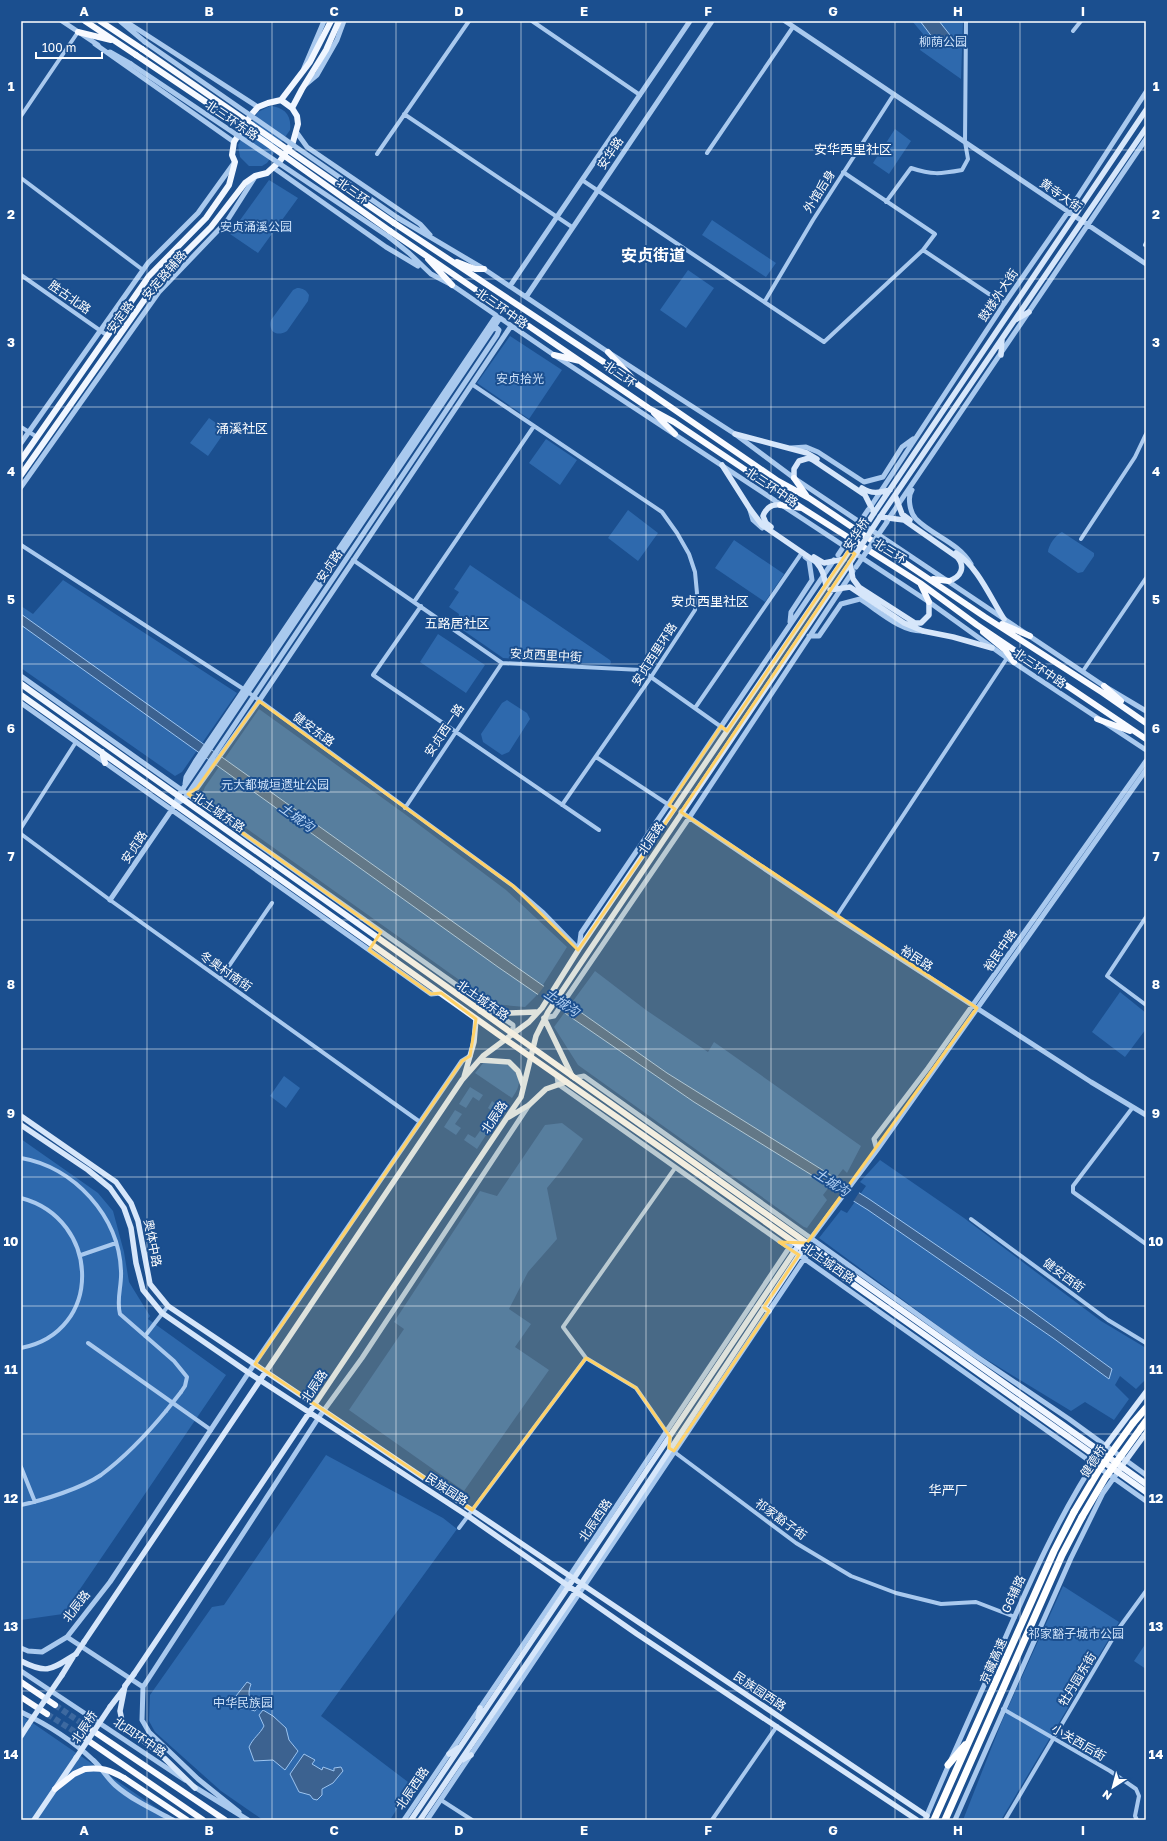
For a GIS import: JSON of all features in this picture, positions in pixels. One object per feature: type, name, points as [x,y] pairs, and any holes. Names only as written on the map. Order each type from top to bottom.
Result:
[{"type":"highway","name":"北三环","points":[[85,21],[265,142],[389,234],[426,256],[582,361],[650,409],[674,422],[802,508],[920,583],[977,625],[1143,737]]},
{"type":"highway","name":"北三环","points":[[100,21],[778,480],[809,498],[986,617],[1103,692],[1145,722]]},
{"type":"highway","points":[[78,32],[116,41]]},
{"type":"highway","points":[[426,256],[432,265],[452,285]]},
{"type":"highway","points":[[448,258],[475,268],[484,269]]},
{"type":"highway","points":[[608,352],[640,386]]},
{"type":"highway","points":[[554,356],[582,361]]},
{"type":"highway","points":[[650,409],[675,434]]},
{"type":"highway","points":[[794,478],[809,498]]},
{"type":"highway","points":[[780,505],[802,508]]},
{"type":"highway","points":[[931,579],[949,581]]},
{"type":"highway","points":[[920,583],[929,602]]},
{"type":"highway","points":[[986,617],[1030,636]]},
{"type":"highway","points":[[977,625],[987,636],[1005,650],[1014,662]]},
{"type":"highway","points":[[1104,686],[1145,722]]},
{"type":"highway","points":[[1097,719],[1143,737]]},
{"type":"highway","name":"健德桥","points":[[1074,1512],[1099,1470],[1133,1423],[1146,1408]]},
{"type":"highway","points":[[1143,1431],[1146,1421]]},
{"type":"highway","name":"健德桥","points":[[1082,1517],[1105,1478],[1143,1431]]},
{"type":"highway","name":"京藏高速","points":[[934,1820],[1054,1551],[1074,1512]]},
{"type":"highway","name":"京藏高速","points":[[945,1820],[1062,1555],[1082,1517]]},
{"type":"highway","points":[[21,1682],[54,1705]]},
{"type":"highway","points":[[21,1697],[47,1714]]},
{"type":"highway","name":"北四环中路","points":[[86,1726],[225,1820]]},
{"type":"highway","points":[[80,1735],[203,1820]]},
{"type":"highway","points":[[948,1765],[970,1739]]},
{"type":"highway","points":[[55,1789],[74,1774],[85,1769],[98,1767],[111,1770],[187,1820]]},
{"type":"main road","points":[[234,142],[251,115],[258,107],[281,100],[310,62],[331,21]]},
{"type":"main road","points":[[292,108],[326,50],[339,21]]},
{"type":"main road","points":[[274,168],[293,142],[297,133],[297,116],[292,108],[281,100]]},
{"type":"main road","name":"鼓楼外大街","points":[[874,514],[1146,110]]},
{"type":"main road","points":[[949,581],[957,577],[961,572],[962,563],[957,557],[904,520],[888,521],[880,517],[1146,128]]},
{"type":"main road","name":"安定路","points":[[21,460],[149,276],[206,218],[229,185],[235,162],[232,155],[234,142]]},
{"type":"main road","name":"安定路","points":[[21,475],[159,279],[211,227],[247,182],[255,176],[267,173],[274,168]]},
{"type":"main road","points":[[1013,322],[1029,312]]},
{"type":"main road","points":[[1001,355],[1002,337]]},
{"type":"main road","points":[[734,434],[807,453],[868,492],[890,490]]},
{"type":"main road","points":[[794,478],[794,469],[799,461],[808,458],[814,460],[860,490],[865,495],[874,514]]},
{"type":"main road","points":[[722,465],[762,525],[816,562],[824,574],[828,588],[850,587],[857,590],[904,623],[923,632],[953,637],[992,648]]},
{"type":"main road","points":[[895,495],[898,505],[906,517],[961,556],[974,572],[1004,619]]},
{"type":"main road","points":[[780,505],[774,504],[765,511],[763,516],[766,523],[824,563],[844,559]]},
{"type":"main road","name":"安华桥","points":[[844,559],[874,514]]},
{"type":"main road","name":"安华桥","points":[[850,562],[880,517]]},
{"type":"main road","name":"北辰路","points":[[125,1686],[521,1098],[532,1048],[544,1018],[828,588],[844,559]]},
{"type":"main road","points":[[850,562],[853,580],[859,587],[915,623],[921,623],[929,615],[929,602]]},
{"type":"main road","name":"北辰路","points":[[21,1736],[463,1079],[480,1060],[529,1022],[536,1012],[542,1008],[579,949],[727,731],[828,588],[850,562]]},
{"type":"main road","name":"北土城东路","points":[[21,684],[513,1034]]},
{"type":"main road","name":"北土城东路","points":[[21,695],[102,752],[173,807],[371,947],[441,993],[530,1057]]},
{"type":"main road","points":[[102,752],[105,763]]},
{"type":"main road","points":[[480,1011],[510,1013],[536,1012]]},
{"type":"main road","points":[[544,1018],[573,1077]]},
{"type":"main road","points":[[463,1079],[474,1042],[476,1019]]},
{"type":"main road","name":"北土城西路","points":[[513,1034],[809,1240],[1099,1454]]},
{"type":"main road","name":"北土城西路","points":[[530,1057],[1099,1454]]},
{"type":"main road","points":[[480,1060],[510,1062],[518,1071],[524,1086]]},
{"type":"main road","points":[[507,1118],[529,1105],[546,1089],[566,1082]]},
{"type":"main road","name":"奥体中路","points":[[21,1116],[96,1166],[116,1182],[131,1203],[138,1221],[150,1284],[168,1306],[314,1405]]},
{"type":"main road","name":"奥体中路","points":[[21,1125],[88,1170],[110,1188],[124,1208],[143,1290],[162,1313],[309,1412]]},
{"type":"main road","points":[[801,1247],[809,1240]]},
{"type":"main road","name":"北辰西路","points":[[411,1820],[668,1435],[794,1252],[801,1247]]},
{"type":"main road","name":"北辰西路","points":[[420,1820],[460,1761],[488,1724],[536,1649],[578,1592],[766,1309],[794,1252]]},
{"type":"main road","name":"G6辅路","points":[[1099,1454],[1146,1392]]},
{"type":"main road","name":"民族园路","points":[[314,1405],[324,1410],[582,1586]]},
{"type":"main road","name":"民族园路","points":[[309,1412],[468,1516],[578,1592]]},
{"type":"main road","points":[[1120,1469],[1138,1445],[1143,1431]]},
{"type":"main road","points":[[1099,1454],[1120,1469],[1146,1484]]},
{"type":"main road","points":[[1120,1469],[1146,1492]]},
{"type":"main road","name":"民族园西路","points":[[582,1586],[926,1818]]},
{"type":"main road","name":"民族园西路","points":[[578,1592],[637,1634],[917,1820]]},
{"type":"main road","points":[[536,1649],[548,1640]]},
{"type":"main road","points":[[21,1660],[44,1670],[54,1668],[76,1654]]},
{"type":"main road","points":[[125,1686],[120,1711],[122,1721],[130,1731],[156,1750],[196,1788]]},
{"type":"main road","name":"北辰桥","points":[[34,1820],[125,1686]]},
{"type":"main road","points":[[477,1722],[480,1708]]},
{"type":"main road","points":[[449,1754],[460,1747]]},
{"type":"main road","points":[[460,1761],[471,1755]]},
{"type":"street","name":"北三环东路","points":[[62,21],[95,44],[131,64],[389,234]]},
{"type":"street","name":"北三环东路","points":[[120,21],[145,42],[396,221]]},
{"type":"street","points":[[125,21],[258,107]]},
{"type":"street","points":[[301,75],[324,21]]},
{"type":"street","points":[[302,89],[318,75],[337,40],[344,21]]},
{"type":"street","points":[[377,154],[468,21]]},
{"type":"street","points":[[532,21],[640,95]]},
{"type":"street","name":"安华路","points":[[510,286],[690,21]]},
{"type":"street","name":"安华路","points":[[526,297],[712,21]]},
{"type":"street","name":"黄寺大街","points":[[785,21],[1146,264]]},
{"type":"street","points":[[886,202],[910,168],[931,174],[962,170],[968,159],[965,142],[966,21]]},
{"type":"street","points":[[1073,31],[1081,21]]},
{"type":"street","points":[[707,153],[793,27]]},
{"type":"street","points":[[21,116],[78,32]]},
{"type":"street","points":[[95,44],[234,142]]},
{"type":"street","name":"鼓楼外大街","points":[[870,508],[1004,304],[1068,212],[1146,92]]},
{"type":"street","name":"外馆后身","points":[[765,301],[843,172],[894,94]]},
{"type":"street","points":[[404,114],[572,227]]},
{"type":"street","points":[[297,133],[307,147],[420,224],[433,239]]},
{"type":"street","points":[[888,521],[1146,139]]},
{"type":"street","name":"安定路辅路","points":[[21,443],[143,270],[156,254],[198,213],[235,162]]},
{"type":"street","points":[[274,168],[386,247],[404,256],[431,274]]},
{"type":"street","points":[[582,180],[765,301],[824,342],[923,250],[935,234],[843,172]]},
{"type":"street","name":"安定路辅路","points":[[21,487],[129,337],[160,291],[227,221],[255,176]]},
{"type":"street","points":[[21,178],[86,229],[143,270]]},
{"type":"street","name":"北三环中路","points":[[396,221],[433,239],[484,269],[734,434],[794,478],[1104,686],[1146,711]]},
{"type":"street","name":"北三环中路","points":[[389,234],[431,274],[452,285],[554,356],[929,602],[992,648],[1097,719],[1146,750]]},
{"type":"street","points":[[923,250],[1004,304]]},
{"type":"street","name":"胜古北路","points":[[21,275],[108,336]]},
{"type":"street","name":"安贞路","points":[[332,564],[366,517],[493,329],[498,317]]},
{"type":"street","name":"安贞路","points":[[221,749],[249,693],[360,518],[432,411],[498,317]]},
{"type":"street","name":"安贞路","points":[[184,800],[221,749],[239,729],[259,701],[352,560],[512,326]]},
{"type":"street","points":[[492,356],[495,337],[499,330],[493,329]]},
{"type":"street","points":[[113,346],[129,337]]},
{"type":"street","name":"安贞路","points":[[110,900],[173,807],[197,764],[212,742],[339,569],[495,337]]},
{"type":"street","name":"安贞西里环路","points":[[473,385],[662,512],[677,533],[689,554],[695,572],[697,593],[695,610],[652,677],[562,805]]},
{"type":"street","points":[[432,411],[433,418]]},
{"type":"street","points":[[441,416],[454,411]]},
{"type":"street","points":[[414,602],[534,426]]},
{"type":"street","points":[[21,427],[37,437]]},
{"type":"street","points":[[1080,539],[1135,457],[1146,434]]},
{"type":"street","points":[[788,448],[806,447],[812,449],[864,482],[883,477],[902,447],[916,437]]},
{"type":"street","points":[[934,451],[931,462],[909,496],[914,516],[963,553],[974,572]]},
{"type":"street","points":[[381,506],[383,515]]},
{"type":"street","name":"安华桥","points":[[838,555],[870,508]]},
{"type":"street","points":[[750,509],[753,520],[809,560],[812,580],[791,612],[789,624]]},
{"type":"street","points":[[360,518],[366,517]]},
{"type":"street","name":"安华桥","points":[[856,567],[888,521]]},
{"type":"street","name":"健安东路","points":[[21,545],[249,693],[513,886],[543,912],[579,949]]},
{"type":"street","points":[[695,708],[801,554]]},
{"type":"street","name":"北辰路","points":[[579,949],[581,933],[669,805],[789,624],[838,555]]},
{"type":"street","name":"安贞西里中街","points":[[352,560],[502,663],[641,670],[727,731]]},
{"type":"street","points":[[332,564],[344,572]]},
{"type":"street","name":"北辰路","points":[[544,1018],[554,1016],[568,996],[690,818],[856,567]]},
{"type":"street","points":[[1083,671],[1146,578]]},
{"type":"street","points":[[809,636],[819,636],[841,604],[860,599],[903,627],[914,632],[923,632]]},
{"type":"street","points":[[421,606],[373,675],[599,830]]},
{"type":"street","points":[[836,917],[1007,658]]},
{"type":"street","name":"安贞西一路","points":[[405,808],[455,731],[502,663]]},
{"type":"street","name":"北土城东路","points":[[21,676],[184,788],[513,1025],[513,1034]]},
{"type":"street","name":"北土城东路","points":[[21,703],[105,763],[173,807]]},
{"type":"street","points":[[228,734],[239,729]]},
{"type":"street","points":[[21,828],[76,742]]},
{"type":"street","points":[[596,757],[675,809]]},
{"type":"street","name":"裕民中路","points":[[809,1240],[852,1181],[877,1150],[1146,761]]},
{"type":"street","name":"裕民中路","points":[[877,1150],[874,1139],[975,1007],[1146,770]]},
{"type":"street","points":[[173,807],[184,800]]},
{"type":"street","name":"裕民路","points":[[681,812],[836,917],[1146,1115]]},
{"type":"street","name":"冬奥村南街","points":[[21,834],[110,900],[420,1122]]},
{"type":"street","points":[[220,979],[272,903]]},
{"type":"street","points":[[1146,917],[1107,976],[1146,1005]]},
{"type":"street","points":[[371,947],[377,938]]},
{"type":"street","name":"北辰路","points":[[67,1637],[110,1582],[255,1364],[420,1122],[462,1061],[470,1056]]},
{"type":"street","points":[[557,1076],[558,1084]]},
{"type":"street","name":"北土城西路","points":[[558,1084],[1113,1479]]},
{"type":"street","name":"北辰路","points":[[143,1687],[324,1410],[362,1358],[529,1105]]},
{"type":"street","points":[[1133,1107],[1073,1186],[1073,1192],[1146,1244]]},
{"type":"street","points":[[21,1158],[34,1160],[56,1170],[75,1183],[94,1200],[107,1221],[116,1243],[121,1272],[118,1306],[120,1314],[174,1361],[187,1377],[185,1386],[181,1392],[144,1437],[100,1475],[67,1491],[21,1505]]},
{"type":"street","points":[[671,1450],[668,1435],[636,1388],[586,1358],[563,1328],[675,1168]]},
{"type":"street","points":[[21,1198],[45,1207],[59,1218],[70,1231],[81,1255],[82,1282],[78,1300],[70,1316],[51,1336],[35,1344],[21,1348]]},
{"type":"street","name":"健安西街","points":[[971,1219],[1108,1320],[1146,1343]]},
{"type":"street","points":[[801,1247],[809,1240]]},
{"type":"street","name":"北土城西路","points":[[809,1240],[1126,1460]]},
{"type":"street","points":[[81,1255],[116,1243]]},
{"type":"street","name":"北辰西路","points":[[766,1309],[804,1258],[801,1247],[794,1252]]},
{"type":"street","points":[[145,1336],[168,1306]]},
{"type":"street","points":[[88,1344],[211,1430]]},
{"type":"street","points":[[459,1528],[586,1358]]},
{"type":"street","points":[[1117,1430],[1138,1445]]},
{"type":"street","name":"祁家豁子街","points":[[671,1450],[796,1543],[852,1576],[896,1592],[941,1604],[976,1602],[1015,1617]]},
{"type":"street","name":"G6辅路","points":[[926,1818],[948,1765],[1047,1546],[1080,1484],[1099,1454]]},
{"type":"street","points":[[1126,1460],[1146,1475]]},
{"type":"street","points":[[21,1467],[34,1502]]},
{"type":"street","points":[[955,1820],[1070,1558],[1103,1493],[1120,1469]]},
{"type":"street","points":[[1113,1479],[1146,1502]]},
{"type":"street","points":[[1080,1484],[1103,1493]]},
{"type":"street","name":"北辰西路","points":[[404,1820],[480,1708],[568,1585]]},
{"type":"street","name":"牡丹园东街","points":[[1005,1820],[1119,1628],[1146,1591]]},
{"type":"street","name":"北辰西路","points":[[427,1820],[471,1755],[488,1724],[548,1640],[578,1592]]},
{"type":"street","points":[[21,1648],[28,1651],[42,1652],[67,1637],[143,1687],[142,1720],[149,1732],[198,1779],[249,1820]]},
{"type":"street","name":"北四环中路","points":[[21,1671],[196,1788],[249,1820]]},
{"type":"street","name":"小关西后街","points":[[1003,1709],[1110,1771],[1136,1790],[1139,1796],[1135,1816],[1137,1820]]},
{"type":"street","points":[[21,1712],[76,1746],[93,1760],[115,1785],[137,1801],[174,1820]]},
{"type":"street","points":[[712,1820],[777,1726]]},
{"type":"street","points":[[441,1800],[472,1820]]},
{"type":"highlighted area","points":[[849,550],[855,554],[681,812],[977,1008],[807,1243],[779,1242],[799,1255],[764,1307],[769,1311],[674,1451],[669,1448],[670,1437],[636,1388],[586,1358],[472,1510],[255,1364],[462,1061],[470,1056],[476,1019],[441,993],[431,994],[369,950],[381,932],[188,794],[197,788],[259,701],[513,886],[578,950],[675,809],[669,805],[721,726],[727,731]]},
{"type":"green space","name":"柳荫公园","points":[[912,21],[963,21],[961,79],[920,50],[923,34]]},
{"type":"green space","points":[[270,106],[279,108],[286,113],[290,120],[290,130],[267,163],[262,166],[249,166],[240,157],[238,145],[258,112]]},
{"type":"green space","points":[[895,129],[911,141],[889,174],[873,163]]},
{"type":"green space","name":"安贞涌溪公园","points":[[269,180],[298,198],[258,253],[230,234]]},
{"type":"green space","points":[[712,220],[776,263],[766,277],[702,235]]},
{"type":"green space","points":[[688,270],[714,288],[686,328],[660,310]]},
{"type":"green space","points":[[297,288],[303,289],[307,292],[309,295],[308,301],[287,331],[280,334],[274,332],[270,324],[271,320],[293,290]]},
{"type":"green space","name":"安贞拾光","points":[[510,336],[562,370],[529,419],[477,383]]},
{"type":"green space","points":[[209,418],[226,430],[208,456],[190,443]]},
{"type":"green space","points":[[546,439],[577,460],[560,485],[529,463]]},
{"type":"green space","points":[[628,510],[658,533],[638,561],[608,538]]},
{"type":"green space","points":[[1062,532],[1094,553],[1094,556],[1083,572],[1078,573],[1048,552],[1053,540]]},
{"type":"green space","points":[[734,540],[784,574],[765,602],[715,568]]},
{"type":"green space","points":[[470,565],[610,660],[610,665],[503,658],[457,626],[459,614],[449,607],[459,592],[454,589]]},
{"type":"green space","name":"元大都城垣遗址公园","points":[[63,580],[237,693],[182,772],[175,776],[21,668],[21,606],[33,614]]},
{"type":"green space","points":[[438,634],[485,665],[466,693],[420,662]]},
{"type":"green space","points":[[507,700],[527,713],[530,719],[509,752],[502,755],[483,742],[481,734],[502,703]]},
{"type":"green space","name":"元大都城垣遗址公园","points":[[259,709],[402,812],[506,890],[567,947],[536,996],[525,1007],[493,1004],[201,796],[205,787]]},
{"type":"green space","points":[[595,971],[646,1010],[708,1052],[714,1042],[861,1146],[847,1173],[843,1169],[823,1195],[827,1200],[807,1228],[578,1065],[554,1027]]},
{"type":"green space","points":[[1120,992],[1146,1013],[1146,1029],[1125,1057],[1092,1032]]},
{"type":"green space","points":[[504,1060],[516,1073],[519,1082],[516,1092],[512,1098],[475,1073],[484,1062]]},
{"type":"green space","points":[[284,1076],[300,1088],[286,1108],[270,1096]]},
{"type":"green space","points":[[470,1087],[483,1095],[479,1101],[473,1097],[466,1108],[459,1104]]},
{"type":"green space","points":[[492,1101],[504,1109],[492,1126],[485,1122],[492,1111],[488,1108]]},
{"type":"green space","points":[[455,1110],[462,1114],[455,1124],[461,1128],[456,1135],[444,1127]]},
{"type":"green space","points":[[562,1123],[583,1139],[561,1171],[547,1188],[557,1239],[528,1272],[509,1309],[531,1324],[515,1347],[549,1370],[464,1491],[349,1410],[404,1329],[394,1322],[480,1191],[497,1196],[545,1125]]},
{"type":"green space","points":[[482,1128],[488,1132],[477,1149],[464,1140],[468,1134],[475,1138]]},
{"type":"green space","points":[[21,1139],[98,1193],[113,1211],[124,1252],[129,1282],[150,1316],[148,1319],[226,1375],[63,1614],[21,1620]]},
{"type":"green space","points":[[880,1160],[964,1218],[1101,1321],[1146,1348],[1146,1379],[1136,1389],[1120,1376],[1115,1385],[1129,1399],[1114,1420],[1085,1402],[1071,1411],[971,1350],[819,1238],[841,1210],[847,1213],[866,1186],[860,1182]]},
{"type":"green space","name":"中华民族园","points":[[326,1455],[443,1518],[457,1529],[321,1716],[412,1785],[390,1820],[263,1820],[221,1791],[155,1732],[149,1721],[150,1695],[212,1607],[224,1605]]},
{"type":"green space","name":"祁家豁子城市公园","points":[[1063,1586],[1119,1622],[1001,1820],[963,1820],[1002,1721]]},
{"type":"green space","points":[[1146,1643],[1146,1669],[1134,1661]]},
{"type":"green space","points":[[21,1715],[174,1820],[21,1820]]},
{"type":"water","points":[[920,21],[939,21],[950,35],[946,40],[936,42]]},
{"type":"water","name":"土城沟","points":[[21,614],[667,1073],[869,1199],[1014,1298],[1112,1369],[1109,1379],[1053,1338],[868,1210],[694,1102],[498,967],[21,625]]},
{"type":"water","points":[[247,1682],[251,1684],[249,1694],[252,1702],[257,1708],[255,1711],[246,1708],[240,1709],[236,1706],[236,1696]]},
{"type":"water","points":[[263,1710],[273,1716],[286,1728],[289,1740],[298,1751],[285,1770],[273,1760],[254,1761],[249,1747],[264,1726],[259,1715]]},
{"type":"water","points":[[304,1754],[315,1760],[312,1764],[322,1770],[323,1767],[334,1771],[334,1768],[341,1767],[343,1771],[333,1783],[322,1789],[322,1795],[317,1800],[313,1799],[310,1795],[299,1792],[290,1774]]},
{"type":"pier","points":[[545,985],[571,1003],[564,1014],[537,996]]},
{"type":"pier","points":[[840,1178],[860,1191],[853,1202],[832,1189]]},
{"type":"tunnel","points":[[55,1705],[86,1726]]},
{"type":"tunnel","points":[[47,1714],[80,1735]]},
{"type":"district","name":"安华西里社区","points":[[853,149]]},
{"type":"district","name":"安贞街道","points":[[653,255]]},
{"type":"district","name":"涌溪社区","points":[[242,428]]},
{"type":"district","name":"安贞西里社区","points":[[710,601]]},
{"type":"district","name":"五路居社区","points":[[457,623]]},
{"type":"district","name":"华严厂","points":[[948,1490]]}]
